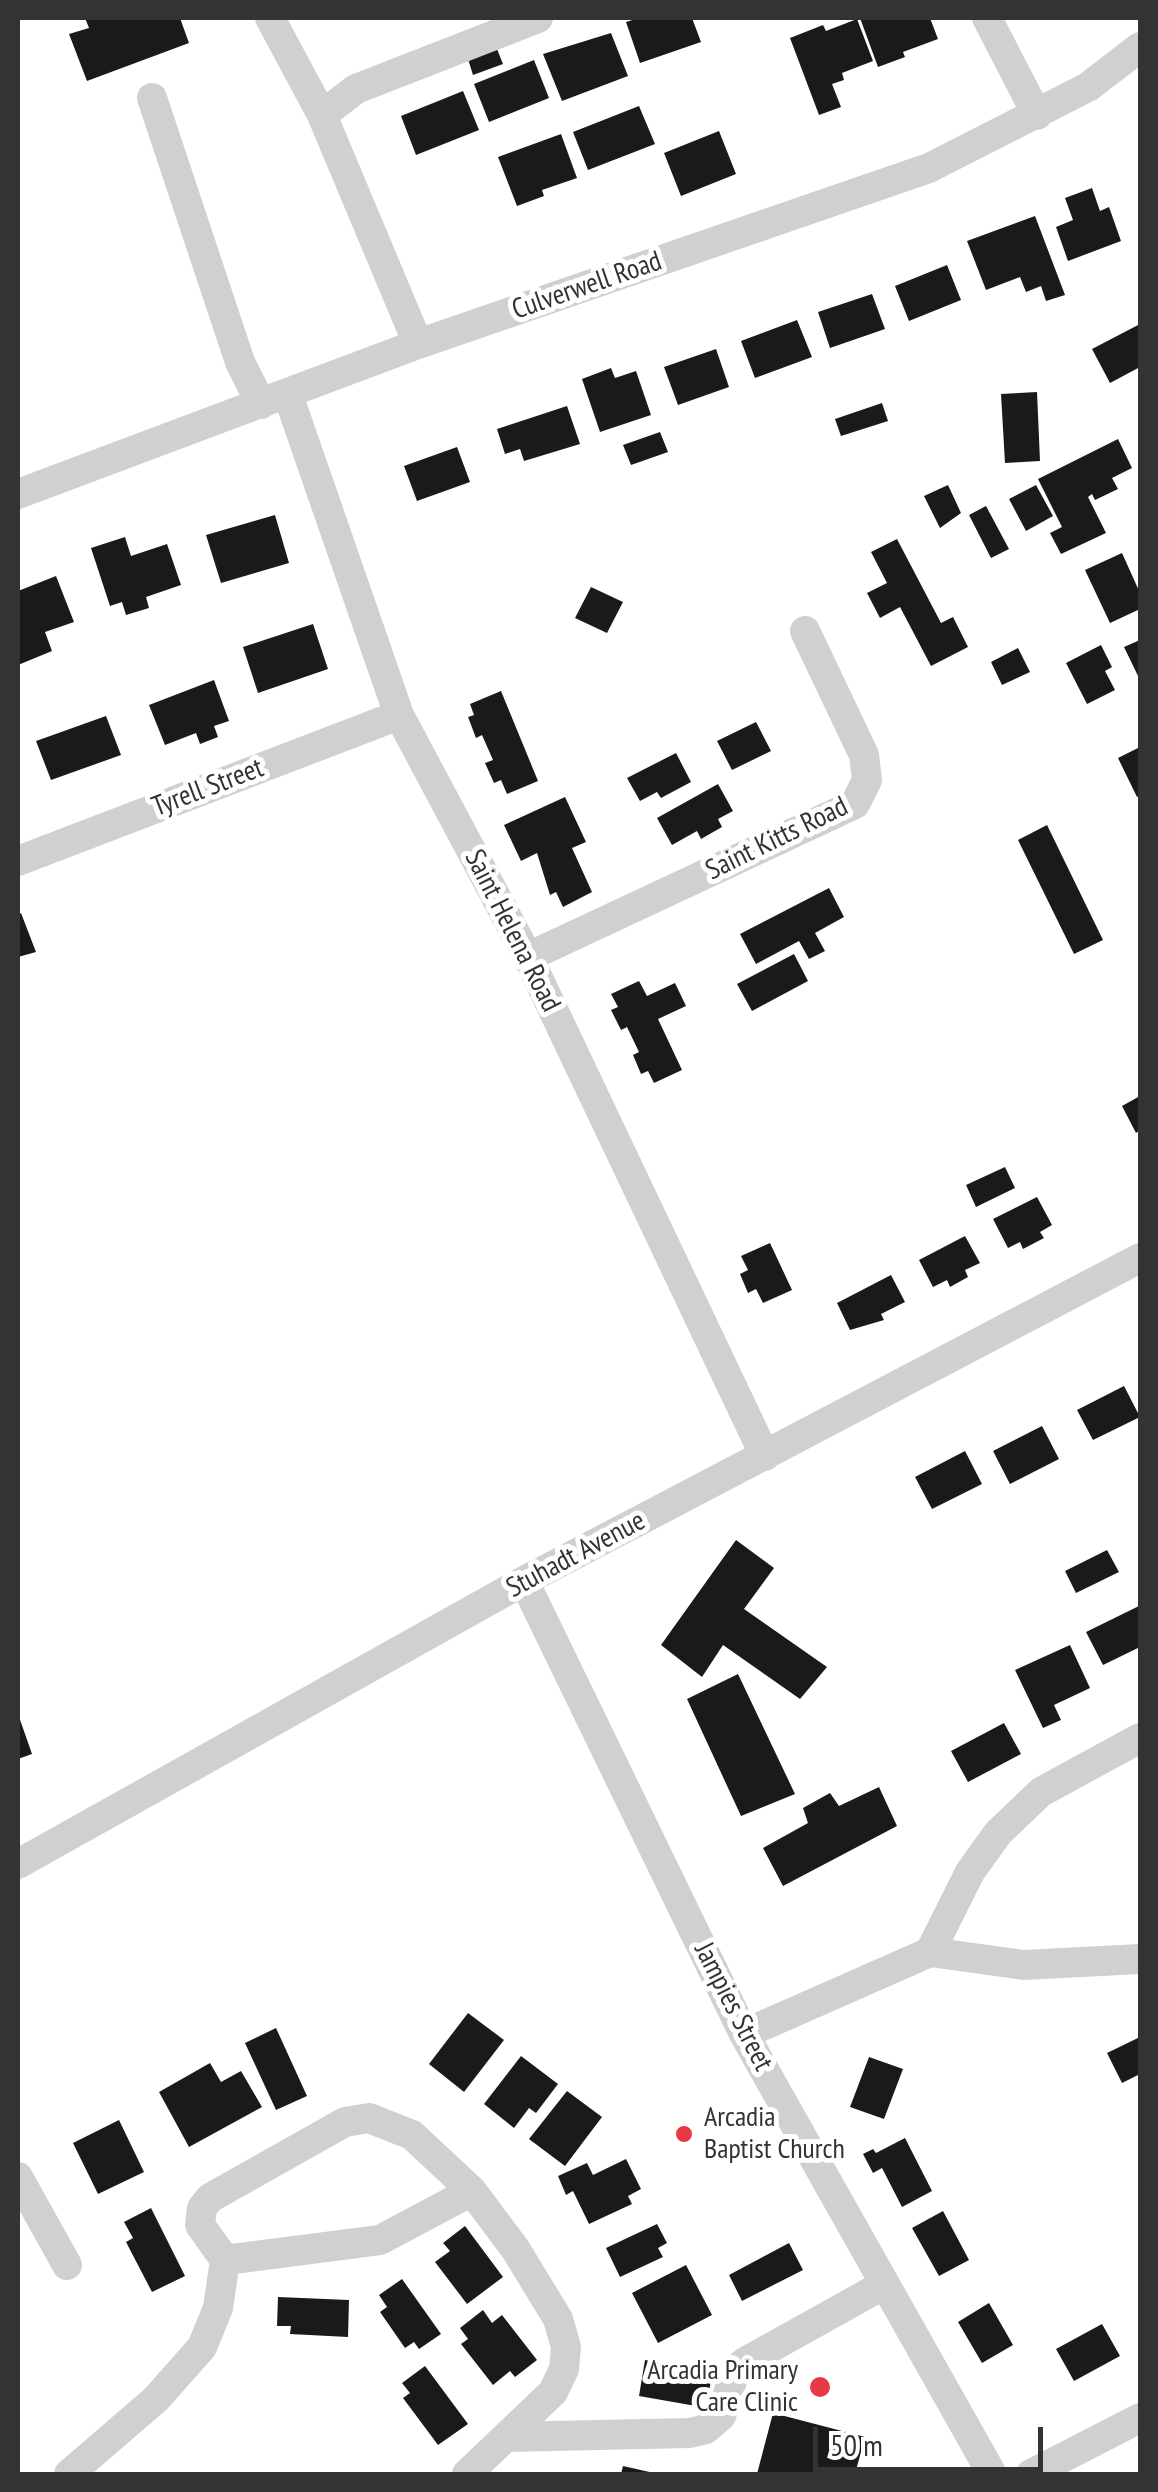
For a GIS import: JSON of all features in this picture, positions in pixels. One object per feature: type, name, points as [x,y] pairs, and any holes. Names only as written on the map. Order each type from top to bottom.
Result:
[{"type":"street","points":[[270,18],[322,114],[418,344]]},
{"type":"street","points":[[322,114],[356,89],[538,18]]},
{"type":"street","points":[[987,18],[1037,115]]},
{"type":"street","name":"Culverwell Road","points":[[18,494],[418,344],[928,168],[1088,88],[1140,47]]},
{"type":"street","name":"Saint Helena Road","points":[[152,98],[240,362],[274,399],[399,716],[528,956],[765,1456]]},
{"type":"street","name":"Saint Kitts Road","points":[[528,956],[855,804],[867,780],[864,755],[805,630]]},
{"type":"street","name":"Tyrell Street","points":[[18,861],[399,716]]},
{"type":"street","name":"Stuhadt Avenue","points":[[18,1864],[524,1580],[1140,1258]]},
{"type":"street","name":"Jampies Street","points":[[524,1580],[744,2034],[992,2474]]},
{"type":"street","points":[[930,1952],[970,1872],[998,1833],[1041,1792],[1140,1738]]},
{"type":"street","points":[[744,2034],[930,1952],[1024,1965],[1140,1959]]},
{"type":"street","points":[[69,2474],[156,2398],[202,2347],[218,2308],[225,2260],[200,2225],[202,2208],[210,2198],[344,2122],[369,2118],[412,2135],[472,2192],[550,2305],[566,2347],[564,2369],[553,2392],[466,2474]]},
{"type":"street","points":[[18,2177],[66,2265]]},
{"type":"street","points":[[225,2260],[380,2240],[472,2192]]},
{"type":"street","points":[[506,2437],[690,2433],[706,2429],[721,2416],[735,2370],[884,2284]]},
{"type":"street","points":[[1031,2474],[1140,2418]]},
{"type":"building","points":[[85,18],[180,18],[189,43],[87,81],[69,34],[89,28]]},
{"type":"building","points":[[639,18],[692,18],[701,42],[640,63],[626,22]]},
{"type":"building","points":[[860,18],[930,18],[938,39],[903,52],[905,57],[878,67]]},
{"type":"building","points":[[857,19],[873,61],[842,73],[844,80],[832,84],[841,107],[819,115],[790,38],[823,25],[826,31]]},
{"type":"building","points":[[611,33],[628,76],[562,101],[543,54]]},
{"type":"building","points":[[497,49],[503,64],[473,75],[468,59]]},
{"type":"building","points":[[534,60],[549,98],[489,122],[474,84]]},
{"type":"building","points":[[463,91],[479,130],[416,155],[401,116]]},
{"type":"building","points":[[639,106],[655,144],[588,170],[573,132]]},
{"type":"building","points":[[719,131],[736,174],[681,196],[664,153]]},
{"type":"building","points":[[561,134],[577,178],[542,190],[544,196],[517,206],[498,157]]},
{"type":"building","points":[[1092,188],[1100,211],[1109,207],[1121,241],[1068,261],[1056,227],[1073,220],[1065,198]]},
{"type":"building","points":[[1035,216],[1065,295],[1046,301],[1041,286],[1026,292],[1020,277],[986,290],[967,241]]},
{"type":"building","points":[[947,265],[961,300],[909,321],[895,286]]},
{"type":"building","points":[[872,294],[885,329],[830,348],[818,312]]},
{"type":"building","points":[[797,320],[812,357],[755,378],[741,341]]},
{"type":"building","points":[[1140,324],[1140,367],[1110,383],[1092,349]]},
{"type":"building","points":[[716,349],[729,387],[678,405],[664,367]]},
{"type":"building","points":[[611,368],[615,378],[636,371],[651,415],[600,432],[582,379]]},
{"type":"building","points":[[1037,392],[1040,461],[1005,463],[1001,394]]},
{"type":"building","points":[[882,403],[888,421],[841,436],[835,419]]},
{"type":"building","points":[[567,406],[580,444],[524,461],[520,449],[505,454],[497,429]]},
{"type":"building","points":[[660,432],[668,452],[631,465],[623,445]]},
{"type":"building","points":[[1118,439],[1132,468],[1112,478],[1118,489],[1095,500],[1092,494],[1088,497],[1106,533],[1061,554],[1050,533],[1062,527],[1038,479]]},
{"type":"building","points":[[457,447],[470,482],[417,501],[404,466]]},
{"type":"building","points":[[948,485],[961,513],[940,528],[924,496]]},
{"type":"building","points":[[1036,485],[1053,516],[1026,531],[1009,499]]},
{"type":"building","points":[[986,506],[1009,549],[991,558],[969,515]]},
{"type":"building","points":[[275,515],[289,563],[221,583],[206,535]]},
{"type":"building","points":[[125,537],[131,556],[167,544],[181,585],[146,597],[149,608],[126,615],[122,602],[110,606],[91,548]]},
{"type":"building","points":[[897,539],[941,623],[953,617],[968,647],[931,666],[900,607],[880,618],[867,593],[887,583],[871,552]]},
{"type":"building","points":[[1122,553],[1140,593],[1140,609],[1110,623],[1085,570]]},
{"type":"building","points":[[56,576],[74,622],[45,632],[52,651],[18,665],[18,591]]},
{"type":"building","points":[[591,587],[623,602],[607,633],[575,618]]},
{"type":"building","points":[[313,624],[328,669],[258,693],[243,647]]},
{"type":"building","points":[[1140,640],[1140,680],[1124,647]]},
{"type":"building","points":[[1101,645],[1112,667],[1105,671],[1115,690],[1087,704],[1066,663]]},
{"type":"building","points":[[1018,648],[1030,672],[1002,685],[991,662]]},
{"type":"building","points":[[214,680],[229,721],[214,726],[218,737],[200,744],[196,733],[165,745],[149,705]]},
{"type":"building","points":[[501,691],[538,781],[507,794],[501,780],[494,783],[485,763],[493,760],[482,735],[476,738],[468,717],[474,715],[470,704]]},
{"type":"building","points":[[106,716],[121,755],[51,780],[36,741]]},
{"type":"building","points":[[756,722],[771,751],[732,770],[717,741]]},
{"type":"building","points":[[1140,747],[1140,795],[1137,797],[1118,758]]},
{"type":"building","points":[[676,753],[691,782],[661,798],[657,792],[640,801],[627,778]]},
{"type":"building","points":[[718,784],[733,811],[718,819],[722,827],[701,839],[697,831],[672,845],[657,818]]},
{"type":"building","points":[[565,797],[586,842],[572,848],[592,892],[563,907],[556,892],[550,895],[537,853],[521,861],[504,825]]},
{"type":"building","points":[[1047,825],[1103,940],[1074,954],[1018,840]]},
{"type":"building","points":[[829,888],[844,917],[815,933],[825,951],[809,959],[799,941],[756,964],[740,934]]},
{"type":"building","points":[[21,913],[36,952],[18,957],[18,915]]},
{"type":"building","points":[[794,954],[808,981],[752,1011],[737,984]]},
{"type":"building","points":[[639,981],[647,996],[675,983],[686,1006],[658,1019],[682,1070],[654,1083],[648,1071],[641,1074],[633,1055],[639,1052],[627,1027],[621,1030],[611,1010],[618,1007],[611,994]]},
{"type":"building","points":[[1140,1096],[1140,1130],[1136,1133],[1122,1106]]},
{"type":"building","points":[[1005,1167],[1015,1188],[976,1207],[966,1185]]},
{"type":"building","points":[[1037,1197],[1052,1225],[1040,1232],[1044,1238],[1023,1249],[1020,1242],[1008,1248],[993,1219]]},
{"type":"building","points":[[965,1236],[980,1263],[965,1270],[968,1277],[950,1287],[947,1280],[933,1287],[919,1260]]},
{"type":"building","points":[[770,1243],[792,1290],[763,1303],[756,1289],[748,1293],[740,1274],[748,1270],[741,1256]]},
{"type":"building","points":[[891,1275],[905,1302],[881,1314],[884,1320],[850,1330],[837,1303]]},
{"type":"building","points":[[1124,1386],[1140,1417],[1093,1440],[1077,1410]]},
{"type":"building","points":[[1042,1426],[1059,1459],[1010,1484],[993,1451]]},
{"type":"building","points":[[965,1451],[982,1484],[932,1509],[915,1477]]},
{"type":"building","points":[[736,1540],[774,1568],[744,1609],[827,1667],[800,1699],[723,1645],[702,1677],[661,1645]]},
{"type":"building","points":[[1107,1550],[1119,1572],[1076,1593],[1065,1571]]},
{"type":"building","points":[[1139,1606],[1140,1647],[1103,1665],[1086,1632]]},
{"type":"building","points":[[1070,1645],[1090,1688],[1054,1705],[1061,1720],[1043,1728],[1015,1670]]},
{"type":"building","points":[[738,1674],[795,1794],[741,1816],[687,1699]]},
{"type":"building","points":[[18,1714],[32,1754],[18,1759]]},
{"type":"building","points":[[1004,1723],[1021,1754],[968,1782],[951,1751]]},
{"type":"building","points":[[879,1787],[897,1826],[783,1886],[763,1848],[808,1823],[803,1808],[830,1793],[839,1806]]},
{"type":"building","points":[[468,2013],[504,2040],[464,2092],[429,2064]]},
{"type":"building","points":[[276,2028],[307,2096],[276,2110],[245,2043]]},
{"type":"building","points":[[1140,2037],[1140,2074],[1122,2083],[1107,2053]]},
{"type":"building","points":[[521,2056],[558,2084],[536,2113],[529,2108],[514,2128],[484,2104]]},
{"type":"building","points":[[869,2057],[903,2069],[884,2119],[850,2107]]},
{"type":"building","points":[[210,2063],[221,2082],[241,2071],[262,2107],[189,2147],[159,2092]]},
{"type":"building","points":[[567,2091],[602,2117],[565,2166],[529,2139]]},
{"type":"building","points":[[119,2120],[144,2172],[98,2194],[73,2143]]},
{"type":"building","points":[[905,2138],[932,2191],[902,2207],[882,2168],[873,2173],[863,2154],[873,2149],[876,2153]]},
{"type":"building","points":[[626,2159],[641,2189],[628,2196],[632,2204],[589,2224],[573,2191],[566,2195],[558,2176],[587,2163],[593,2175]]},
{"type":"building","points":[[151,2208],[185,2276],[152,2292],[126,2242],[133,2238],[124,2222]]},
{"type":"building","points":[[943,2211],[969,2260],[939,2276],[912,2228]]},
{"type":"building","points":[[657,2224],[667,2243],[658,2248],[663,2257],[620,2277],[606,2248]]},
{"type":"building","points":[[465,2226],[503,2277],[467,2304],[435,2262],[450,2251],[443,2243]]},
{"type":"building","points":[[789,2243],[803,2270],[742,2301],[729,2275]]},
{"type":"building","points":[[686,2265],[712,2315],[658,2343],[632,2293]]},
{"type":"building","points":[[402,2279],[441,2334],[419,2349],[414,2342],[405,2348],[380,2312],[387,2307],[379,2295]]},
{"type":"building","points":[[278,2297],[349,2300],[348,2337],[290,2334],[291,2326],[277,2326]]},
{"type":"building","points":[[989,2303],[1013,2345],[982,2363],[958,2322]]},
{"type":"building","points":[[483,2310],[492,2323],[502,2315],[537,2360],[515,2377],[510,2371],[493,2385],[461,2344],[468,2339],[460,2328]]},
{"type":"building","points":[[1102,2324],[1120,2356],[1074,2381],[1056,2349]]},
{"type":"building","points":[[645,2360],[713,2371],[708,2396],[698,2394],[696,2406],[639,2396]]},
{"type":"building","points":[[425,2366],[468,2424],[438,2445],[403,2398],[410,2393],[402,2383]]},
{"type":"building","points":[[773,2413],[865,2437],[855,2474],[757,2474]]},
{"type":"building","points":[[623,2466],[654,2473],[654,2474],[621,2474]]},
{"type":"place","name":"Arcadia Baptist Church","points":[[684,2134]]},
{"type":"place","name":"Arcadia Primary Care Clinic","points":[[820,2387]]}]
